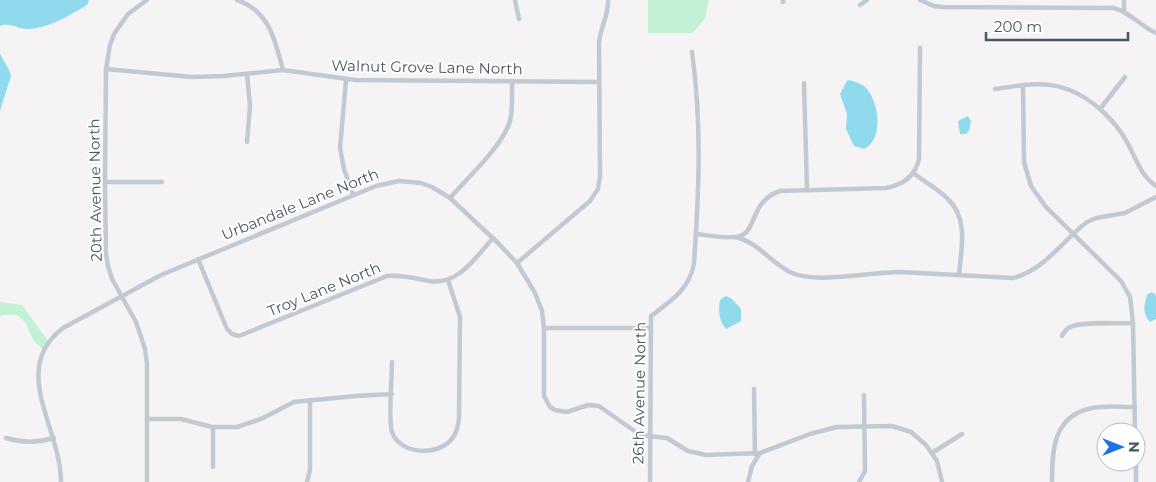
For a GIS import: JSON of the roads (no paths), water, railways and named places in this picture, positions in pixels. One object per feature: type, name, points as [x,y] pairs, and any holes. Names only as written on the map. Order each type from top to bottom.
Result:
[{"type":"street","name":"20th Avenue North","points":[[147,482],[148,378],[145,349],[136,322],[112,279],[106,254],[106,69],[108,51],[114,34],[128,14],[148,0]]},
{"type":"street","points":[[237,0],[250,6],[266,20],[275,40],[283,70]]},
{"type":"street","points":[[514,0],[519,19]]},
{"type":"street","points":[[517,263],[590,201],[598,189],[600,176],[600,36],[607,15],[608,0]]},
{"type":"street","points":[[860,6],[867,0]]},
{"type":"street","points":[[920,0],[942,7],[1106,8],[1124,11],[1141,25],[1156,33]]},
{"type":"street","points":[[1124,0],[1124,11]]},
{"type":"street","points":[[696,234],[739,237],[747,232],[761,204],[772,194],[788,190],[894,186],[902,183],[914,173],[920,152],[920,48]]},
{"type":"street","name":"26th Avenue North","points":[[650,482],[652,316],[681,292],[690,278],[694,262],[700,167],[700,135],[692,52]]},
{"type":"street","name":"Walnut Grove Lane North","points":[[106,69],[192,77],[283,70],[346,80],[599,82]]},
{"type":"street","points":[[248,74],[250,106],[248,142]]},
{"type":"street","points":[[1100,109],[1125,77]]},
{"type":"street","points":[[346,80],[340,148],[344,169],[353,195]]},
{"type":"street","points":[[450,198],[494,148],[506,131],[512,112],[512,82]]},
{"type":"street","points":[[804,83],[807,190]]},
{"type":"street","points":[[1023,85],[1023,149],[1026,174],[1038,197],[1121,281],[1132,306],[1135,422]]},
{"type":"street","points":[[995,90],[1023,85],[1059,86],[1068,88],[1084,97],[1100,109],[1116,125],[1140,170],[1156,186]]},
{"type":"street","points":[[914,173],[950,200],[960,217],[962,236],[959,275]]},
{"type":"street","name":"Urbandale Lane North","points":[[61,482],[60,463],[38,379],[39,359],[48,341],[63,328],[148,281],[353,195],[387,182],[398,181],[422,183],[450,198],[517,263],[533,288],[539,302],[544,328],[543,390],[546,402],[550,407],[567,412],[588,405],[599,406],[640,435],[650,437]]},
{"type":"street","points":[[106,182],[162,182]]},
{"type":"street","points":[[734,237],[747,241],[784,269],[802,277],[822,278],[882,272],[1002,278],[1023,275],[1042,264],[1087,222],[1096,218],[1125,213],[1156,197]]},
{"type":"street","points":[[392,362],[392,432],[398,442],[409,449],[425,451],[440,448],[456,433],[459,418],[460,317],[448,280],[464,270],[493,238]]},
{"type":"street","name":"Troy Lane North","points":[[198,259],[225,324],[229,332],[235,336],[387,276],[409,276],[430,281],[448,280]]},
{"type":"street","points":[[1062,336],[1065,330],[1080,325],[1133,323]]},
{"type":"street","points":[[544,328],[652,328]]},
{"type":"street","points":[[748,482],[752,466],[758,454],[754,389]]},
{"type":"street","points":[[147,419],[181,419],[213,427],[237,427],[261,419],[294,402],[392,394]]},
{"type":"street","points":[[859,482],[865,471],[864,395]]},
{"type":"street","points":[[307,482],[310,470],[310,400]]},
{"type":"street","points":[[1052,482],[1053,446],[1056,437],[1074,415],[1092,408],[1135,407]]},
{"type":"street","points":[[650,437],[667,438],[696,454],[758,454],[775,446],[837,427],[892,426],[902,428],[919,438],[932,452],[940,471],[942,482]]},
{"type":"street","points":[[213,427],[213,468]]},
{"type":"street","points":[[932,452],[962,434]]},
{"type":"street","points":[[6,438],[26,442],[54,438]]},
{"type":"water","points":[[0,0],[89,0],[87,5],[58,21],[35,28],[23,29],[7,25],[0,26]]},
{"type":"water","points":[[0,54],[11,76],[0,111]]},
{"type":"water","points":[[849,80],[864,86],[869,92],[876,109],[878,119],[875,137],[871,144],[864,149],[854,146],[846,129],[847,114],[840,94]]},
{"type":"water","points":[[968,116],[971,121],[969,131],[966,134],[960,134],[958,121]]},
{"type":"water","points":[[1151,292],[1156,296],[1156,319],[1150,322],[1144,309],[1147,295]]},
{"type":"water","points":[[726,296],[732,299],[741,309],[741,321],[726,329],[720,319],[719,308],[720,300]]}]
